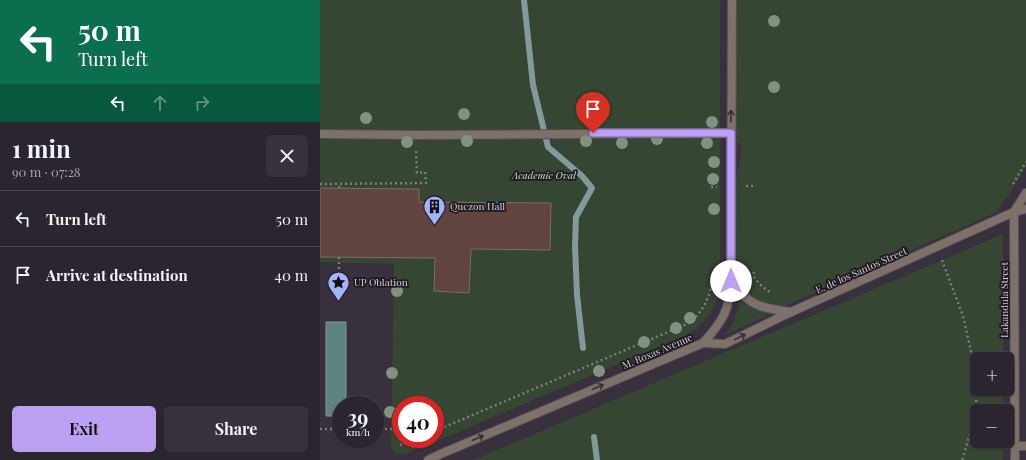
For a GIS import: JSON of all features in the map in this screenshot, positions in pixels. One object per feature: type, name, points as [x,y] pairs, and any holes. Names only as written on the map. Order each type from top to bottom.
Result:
[{"type":"street","name":"M. Roxas Avenue","points":[[428,460],[703,343],[725,314],[729,302],[731,281],[732,0]]},
{"type":"street","points":[[320,134],[416,135],[527,133],[731,133]]},
{"type":"street","points":[[1014,212],[1026,193]]},
{"type":"street","name":"E. de los Santos Street","points":[[703,343],[725,344],[791,312],[1014,212],[1026,209]]},
{"type":"street","name":"Lakandula Street","points":[[1014,212],[1015,460]]},
{"type":"street","points":[[731,281],[749,301],[758,306],[791,312]]},
{"type":"street","points":[[1015,446],[1026,446]]},
{"type":"path","points":[[320,184],[426,183],[425,172],[417,173],[416,135]]},
{"type":"path","points":[[1010,189],[1026,162]]},
{"type":"path","points":[[339,188],[340,184]]},
{"type":"path","points":[[938,247],[963,316],[971,351],[977,412],[962,460]]},
{"type":"path","points":[[339,258],[339,274]]},
{"type":"path","points":[[754,272],[753,275],[760,284],[766,290],[773,293]]},
{"type":"path","points":[[444,427],[689,323],[704,308],[710,294],[711,286]]},
{"type":"path","points":[[320,429],[332,429]]},
{"type":"green space","name":"Academic Oval","points":[[320,0],[720,0],[720,290],[712,310],[704,321],[693,331],[687,335],[444,438],[444,396],[392,396],[392,448],[420,448],[405,454],[396,454],[391,448],[394,264],[320,262]]},
{"type":"green space","points":[[736,0],[1026,0],[1026,166],[1010,193],[995,213],[780,308],[758,303],[738,286],[735,275],[735,186],[742,147],[736,141]]},
{"type":"green space","points":[[1003,234],[1003,352],[970,352],[970,396],[1003,396],[1003,404],[970,404],[970,448],[1003,448],[1003,460],[474,460]]},
{"type":"green space","points":[[740,294],[743,299],[754,309],[775,312],[725,335],[736,316]]},
{"type":"shaded area","points":[[326,322],[346,322],[346,396],[332,396],[332,416],[326,416]]},
{"type":"building","name":"Quezon Hall","points":[[320,188],[419,189],[419,202],[551,203],[550,250],[471,249],[469,293],[434,291],[435,258],[320,257]]},
{"type":"waterway","points":[[524,0],[533,85],[548,147],[582,176],[592,188],[576,217],[575,246],[577,295],[583,348]]},
{"type":"waterway","points":[[594,437],[597,460]]},
{"type":"place","name":"Quezon Hall","points":[[435,226]]},
{"type":"place","name":"UP Oblation","points":[[339,302]]},
{"type":"route","points":[[593,133],[731,133],[731,281]]}]
